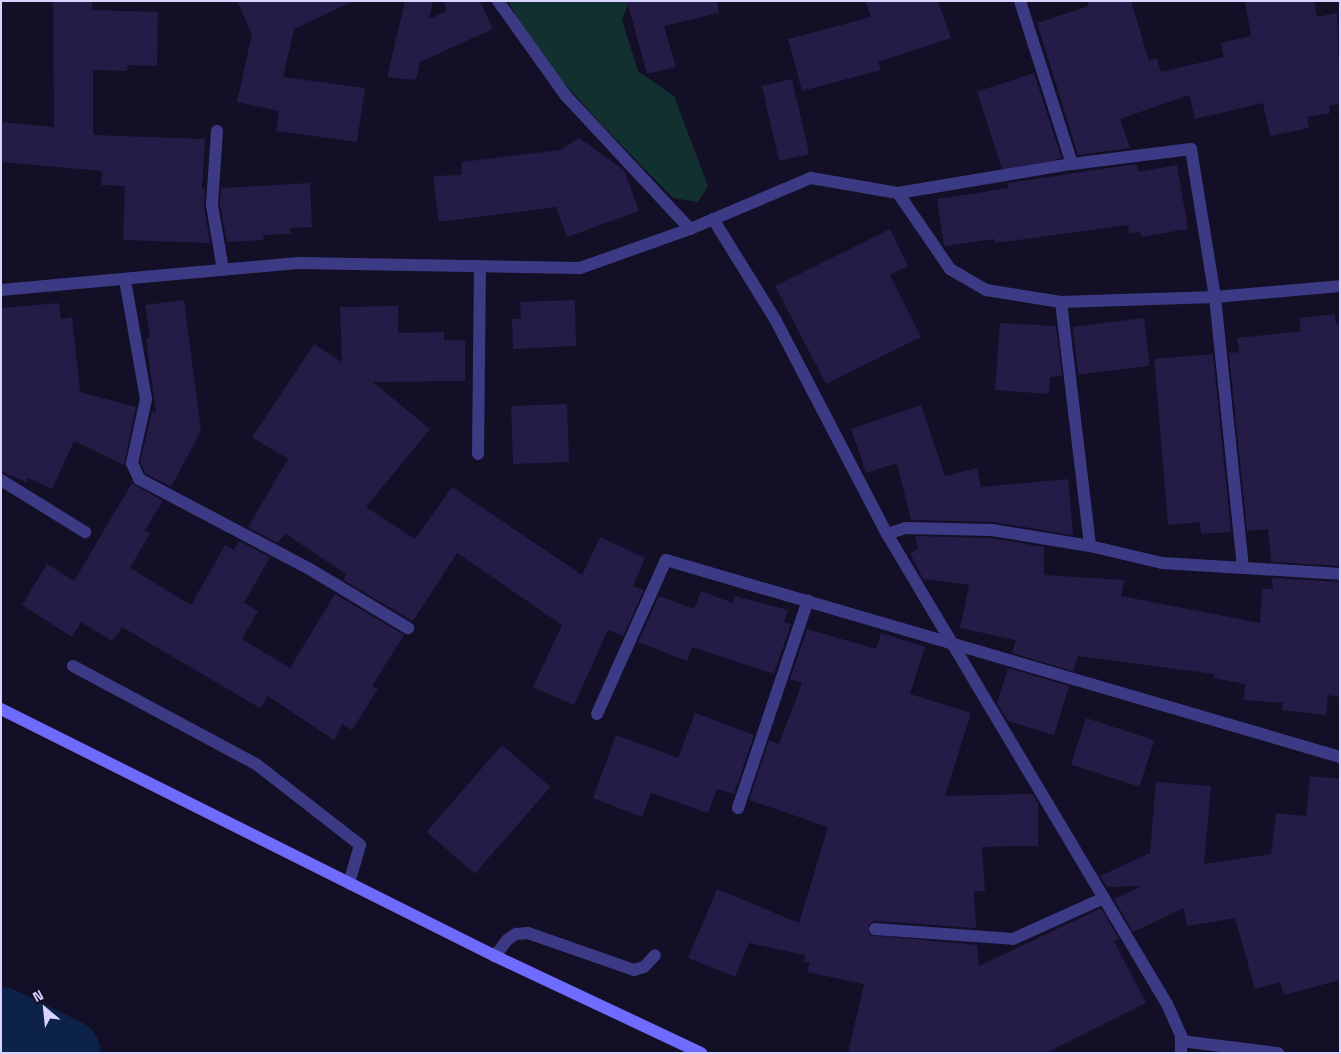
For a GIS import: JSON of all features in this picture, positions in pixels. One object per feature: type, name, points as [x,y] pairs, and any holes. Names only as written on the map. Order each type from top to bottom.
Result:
[{"type":"street","points":[[498,1],[566,96],[690,229]]},
{"type":"street","points":[[1020,1],[1072,164]]},
{"type":"street","points":[[216,131],[212,205],[223,270]]},
{"type":"street","points":[[1,290],[298,263],[580,268],[690,229],[811,178],[898,193],[1072,164],[1191,149],[1215,297],[1243,566]]},
{"type":"street","points":[[898,193],[950,269],[986,290],[1061,302],[1215,297],[1340,286]]},
{"type":"street","points":[[713,219],[775,319],[886,534],[1167,1004],[1181,1047],[1278,1053]]},
{"type":"street","points":[[478,454],[480,266]]},
{"type":"street","points":[[125,280],[146,399],[132,463],[140,479],[308,568],[408,628]]},
{"type":"street","points":[[1061,302],[1090,546]]},
{"type":"street","points":[[1,480],[85,532]]},
{"type":"street","points":[[886,534],[905,528],[992,530],[1090,546],[1162,563],[1243,566],[1340,574]]},
{"type":"street","points":[[597,714],[666,560],[951,640],[1340,757]]},
{"type":"street","points":[[738,808],[808,600]]},
{"type":"street","points":[[73,666],[256,764],[278,781],[360,846],[349,883]]},
{"type":"street","points":[[1,709],[495,956],[701,1053]]},
{"type":"street","points":[[875,929],[1013,939],[1104,898]]},
{"type":"street","points":[[495,956],[507,940],[516,934],[528,933],[634,970],[644,967],[655,956]]},
{"type":"green space","points":[[508,1],[629,1],[622,20],[638,71],[674,96],[708,186],[698,202],[673,198],[603,126],[535,51]]},
{"type":"building","points":[[53,1],[92,1],[92,10],[158,12],[157,66],[128,65],[127,71],[93,70],[93,135],[205,139],[202,189],[205,189],[204,206],[210,243],[123,240],[125,186],[101,185],[102,171],[1,162],[1,122],[54,127]]},
{"type":"building","points":[[237,1],[354,1],[294,29],[283,77],[365,88],[357,142],[276,131],[279,111],[237,102],[252,34]]},
{"type":"building","points":[[405,1],[433,1],[429,19],[447,11],[443,1],[480,1],[493,29],[420,62],[416,80],[387,77]]},
{"type":"building","points":[[627,1],[717,1],[719,13],[664,26],[676,67],[647,74]]},
{"type":"building","points":[[865,1],[938,1],[951,38],[878,62],[881,70],[802,91],[788,39],[871,17]]},
{"type":"building","points":[[1087,1],[1131,1],[1149,61],[1157,58],[1161,72],[1224,57],[1221,43],[1251,36],[1245,1],[1314,1],[1317,17],[1337,13],[1340,104],[1329,106],[1330,113],[1307,117],[1309,128],[1270,136],[1263,103],[1195,119],[1189,95],[1120,119],[1130,148],[1078,155],[1037,23],[1089,6]]},
{"type":"building","points":[[1034,73],[1062,158],[1004,176],[977,92]]},
{"type":"building","points":[[792,79],[809,154],[779,161],[762,86]]},
{"type":"building","points":[[579,138],[624,170],[639,211],[567,237],[556,207],[439,222],[433,176],[461,175],[462,162],[560,150]]},
{"type":"building","points":[[1136,164],[1139,172],[1177,165],[1188,229],[1141,237],[1140,231],[1129,234],[1128,225],[995,243],[994,239],[944,246],[937,199],[1009,188],[1007,183]]},
{"type":"building","points":[[310,183],[312,227],[290,228],[291,234],[263,235],[264,240],[227,242],[220,205],[221,188]]},
{"type":"building","points":[[890,229],[908,266],[890,275],[921,337],[826,384],[775,286]]},
{"type":"building","points":[[184,300],[201,431],[171,487],[145,473],[140,462],[152,412],[156,413],[146,338],[150,338],[145,305]]},
{"type":"building","points":[[575,300],[576,346],[513,349],[512,319],[521,319],[520,302]]},
{"type":"building","points":[[59,303],[61,319],[72,317],[80,392],[136,407],[124,465],[74,441],[52,489],[28,478],[26,482],[1,471],[1,308]]},
{"type":"building","points":[[398,306],[398,333],[444,332],[444,340],[465,340],[465,381],[373,382],[430,429],[366,507],[415,539],[452,487],[582,575],[600,537],[645,558],[633,586],[644,590],[623,636],[608,630],[574,705],[533,687],[562,625],[457,553],[413,621],[343,580],[346,574],[286,534],[277,543],[248,527],[288,459],[252,437],[314,344],[342,362],[340,307]]},
{"type":"building","points":[[1335,314],[1336,325],[1340,324],[1340,566],[1271,562],[1268,529],[1247,531],[1229,353],[1239,352],[1237,338],[1301,331],[1299,318]]},
{"type":"building","points":[[1144,318],[1150,366],[1078,374],[1073,327]]},
{"type":"building","points":[[1000,323],[1056,326],[1062,376],[1050,377],[1049,394],[995,390]]},
{"type":"building","points":[[1213,354],[1231,532],[1201,534],[1200,522],[1168,525],[1154,359]]},
{"type":"building","points":[[567,404],[569,462],[513,464],[511,406]]},
{"type":"building","points":[[921,405],[945,476],[977,468],[981,487],[1068,479],[1073,535],[993,522],[911,520],[897,463],[866,473],[851,429]]},
{"type":"building","points":[[132,483],[163,501],[145,530],[150,533],[130,568],[191,605],[225,545],[234,550],[239,541],[270,557],[244,603],[258,611],[242,639],[290,668],[335,594],[404,635],[372,686],[378,689],[352,730],[342,724],[334,740],[268,696],[260,708],[122,627],[112,641],[81,622],[72,637],[22,605],[47,564],[74,581]]},
{"type":"building","points":[[915,536],[991,538],[1044,547],[1044,575],[1124,580],[1121,596],[1260,623],[1262,589],[1273,589],[1272,578],[1340,582],[1340,697],[1328,695],[1326,715],[1282,710],[1283,703],[1244,700],[1245,684],[1214,678],[1214,674],[1078,656],[1073,671],[1012,653],[1016,640],[960,628],[969,585],[923,579],[910,553],[918,549]]},
{"type":"building","points":[[701,591],[733,603],[735,596],[788,610],[784,622],[791,624],[774,674],[692,647],[687,661],[638,642],[659,596],[694,609]]},
{"type":"building","points":[[807,629],[876,649],[881,633],[925,647],[910,694],[971,713],[945,796],[1032,794],[1038,803],[1038,846],[982,847],[985,891],[974,891],[976,928],[875,921],[868,925],[870,935],[977,945],[979,966],[1101,908],[1119,939],[1114,941],[1146,1003],[1046,1053],[848,1053],[864,984],[807,972],[810,963],[804,962],[805,955],[749,943],[735,977],[688,958],[717,889],[799,923],[828,827],[749,800],[769,740],[779,744],[802,683],[790,679]]},
{"type":"building","points":[[1008,668],[1069,686],[1054,735],[1008,721],[997,703]]},
{"type":"building","points":[[695,713],[754,735],[734,794],[717,789],[708,813],[651,793],[642,817],[593,798],[616,735],[678,758]]},
{"type":"building","points":[[1086,718],[1154,740],[1139,787],[1071,765]]},
{"type":"building","points":[[502,745],[550,787],[475,874],[427,832]]},
{"type":"building","points":[[1310,776],[1340,779],[1340,980],[1284,995],[1280,982],[1255,989],[1235,918],[1187,926],[1184,908],[1133,932],[1114,899],[1142,886],[1107,887],[1100,876],[1150,853],[1156,782],[1211,786],[1204,864],[1271,854],[1276,813],[1306,816]]},
{"type":"waterway","points":[[1,1021],[67,1053]]}]
